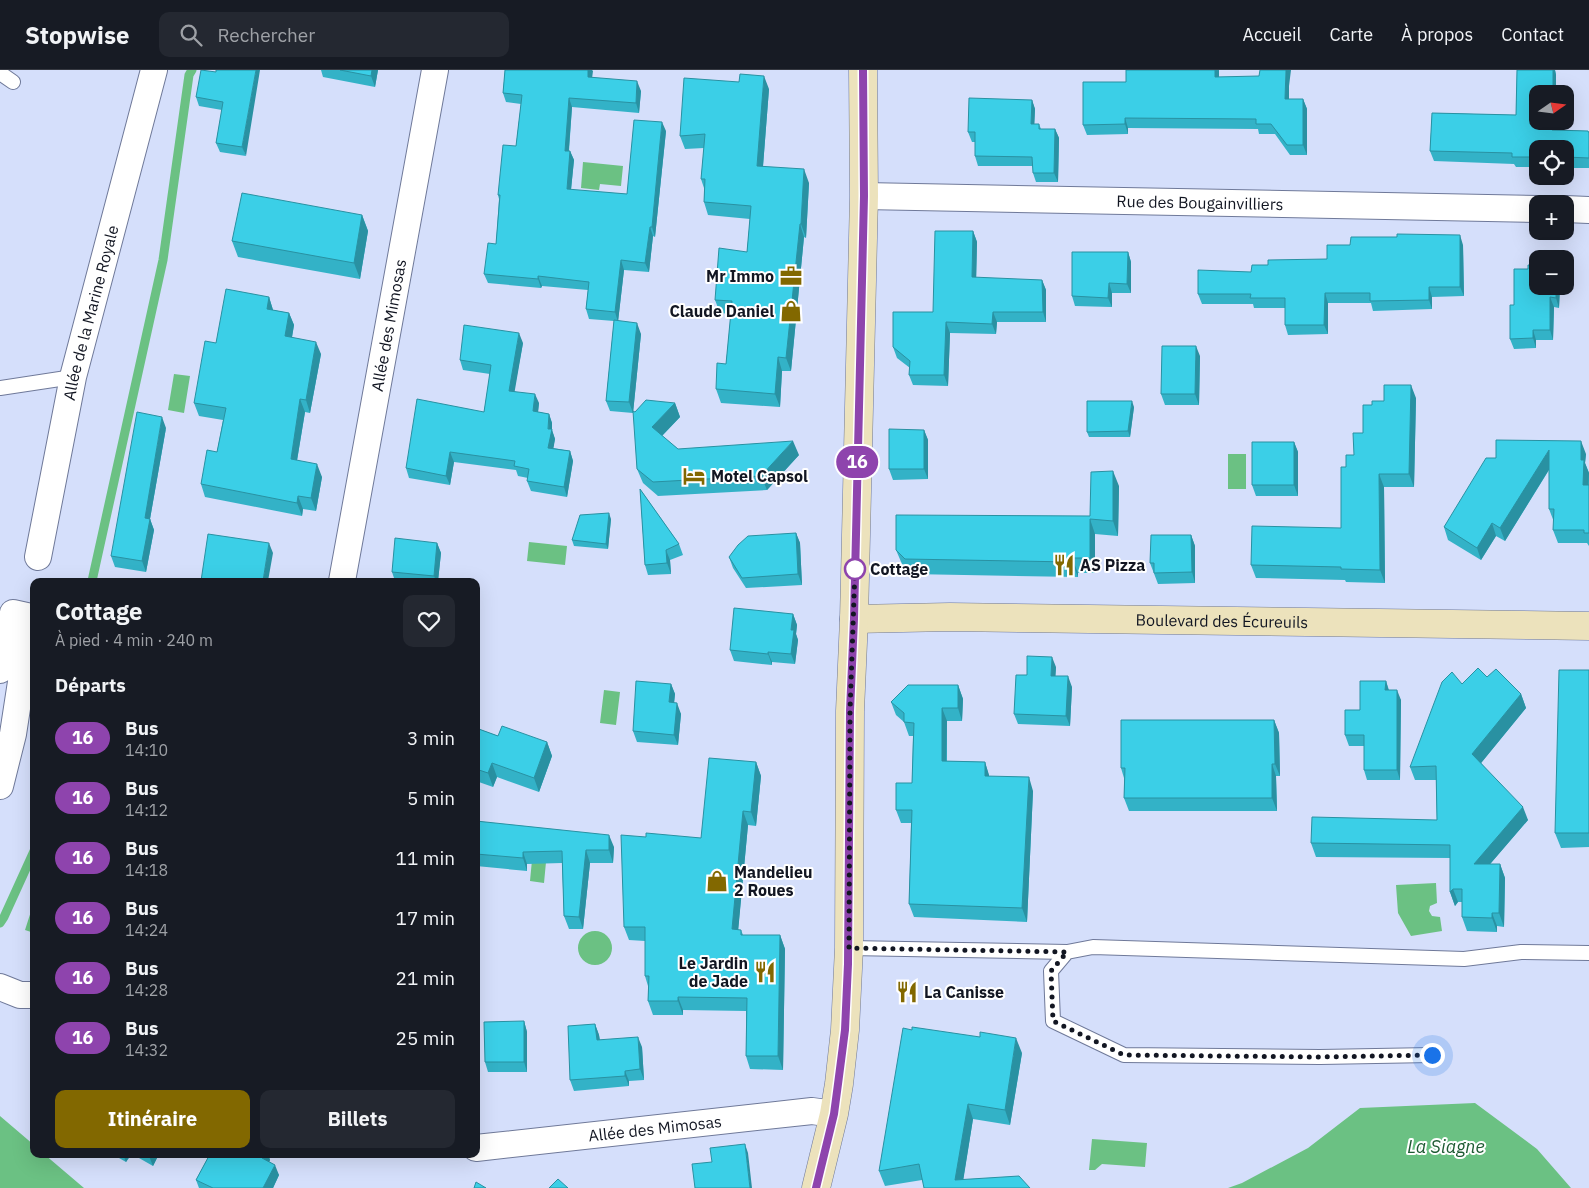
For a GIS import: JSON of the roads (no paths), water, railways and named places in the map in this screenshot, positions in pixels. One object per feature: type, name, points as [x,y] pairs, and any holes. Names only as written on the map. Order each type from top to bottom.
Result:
[{"type":"main road","points":[[816,1188],[834,1114],[845,1030],[849,948],[850,711],[864,196],[863,70]]},
{"type":"main road","name":"Boulevard des Écureuils","points":[[854,619],[950,617],[1589,626]]},
{"type":"street","name":"Allée de la Marine Royale","points":[[38,557],[73,377],[154,70]]},
{"type":"street","name":"Allée des Mimosas","points":[[343,578],[435,70]]},
{"type":"street","name":"Rue des Bougainvilliers","points":[[864,196],[1529,209]]},
{"type":"street","points":[[1574,209],[1589,210]]},
{"type":"street","points":[[0,670],[13,613],[30,617]]},
{"type":"street","points":[[0,786],[14,724],[30,623]]},
{"type":"street","points":[[0,987],[20,994],[30,994]]},
{"type":"street","name":"Allée des Mimosas","points":[[480,1148],[812,1111],[834,1114]]},
{"type":"lane","points":[[0,73],[13,82]]},
{"type":"lane","points":[[0,388],[73,377]]},
{"type":"lane","points":[[849,948],[1067,952],[1093,947],[1464,959],[1521,952],[1589,952]]},
{"type":"lane","points":[[1067,952],[1051,971],[1053,1021],[1124,1055],[1320,1057],[1432,1055]]},
{"type":"water","points":[[583,162],[623,166],[621,186],[600,184],[599,190],[581,188]]},
{"type":"water","points":[[174,374],[190,376],[184,413],[168,410]]},
{"type":"water","points":[[1228,454],[1246,454],[1246,489],[1228,489]]},
{"type":"water","points":[[529,542],[567,546],[565,565],[527,561]]},
{"type":"water","points":[[604,690],[620,692],[616,725],[600,723]]},
{"type":"water","points":[[534,839],[548,841],[544,883],[530,881]]},
{"type":"water","points":[[1436,883],[1437,903],[1430,906],[1429,911],[1432,916],[1440,917],[1442,931],[1411,936],[1398,913],[1396,885]]},
{"type":"water","points":[[30,914],[30,932],[25,930]]},
{"type":"water","points":[[595,931],[607,936],[612,948],[607,960],[595,965],[583,960],[578,948],[583,936]]},
{"type":"water","name":"La Siagne","points":[[1475,1103],[1537,1149],[1571,1188],[1228,1188],[1242,1183],[1308,1148],[1360,1108]]},
{"type":"water","points":[[0,1116],[30,1142],[30,1158],[49,1158],[84,1188],[0,1188]]},
{"type":"water","points":[[1092,1139],[1147,1143],[1145,1167],[1102,1164],[1095,1170],[1089,1170]]},
{"type":"waterway","points":[[93,578],[163,260],[189,75],[192,70]]},
{"type":"waterway","points":[[0,923],[30,860]]},
{"type":"place","name":"Mr Immo","points":[[791,276]]},
{"type":"place","name":"Claude Daniel","points":[[791,311]]},
{"type":"place","name":"Motel Capsol","points":[[694,476]]},
{"type":"place","name":"AS Pizza","points":[[1064,565]]},
{"type":"place","name":"Cottage","points":[[855,569]]},
{"type":"place","name":"Mandelieu 2 Roues","points":[[717,881]]},
{"type":"place","name":"Le Jardin de Jade","points":[[765,972]]},
{"type":"place","name":"La Canisse","points":[[907,992]]}]
